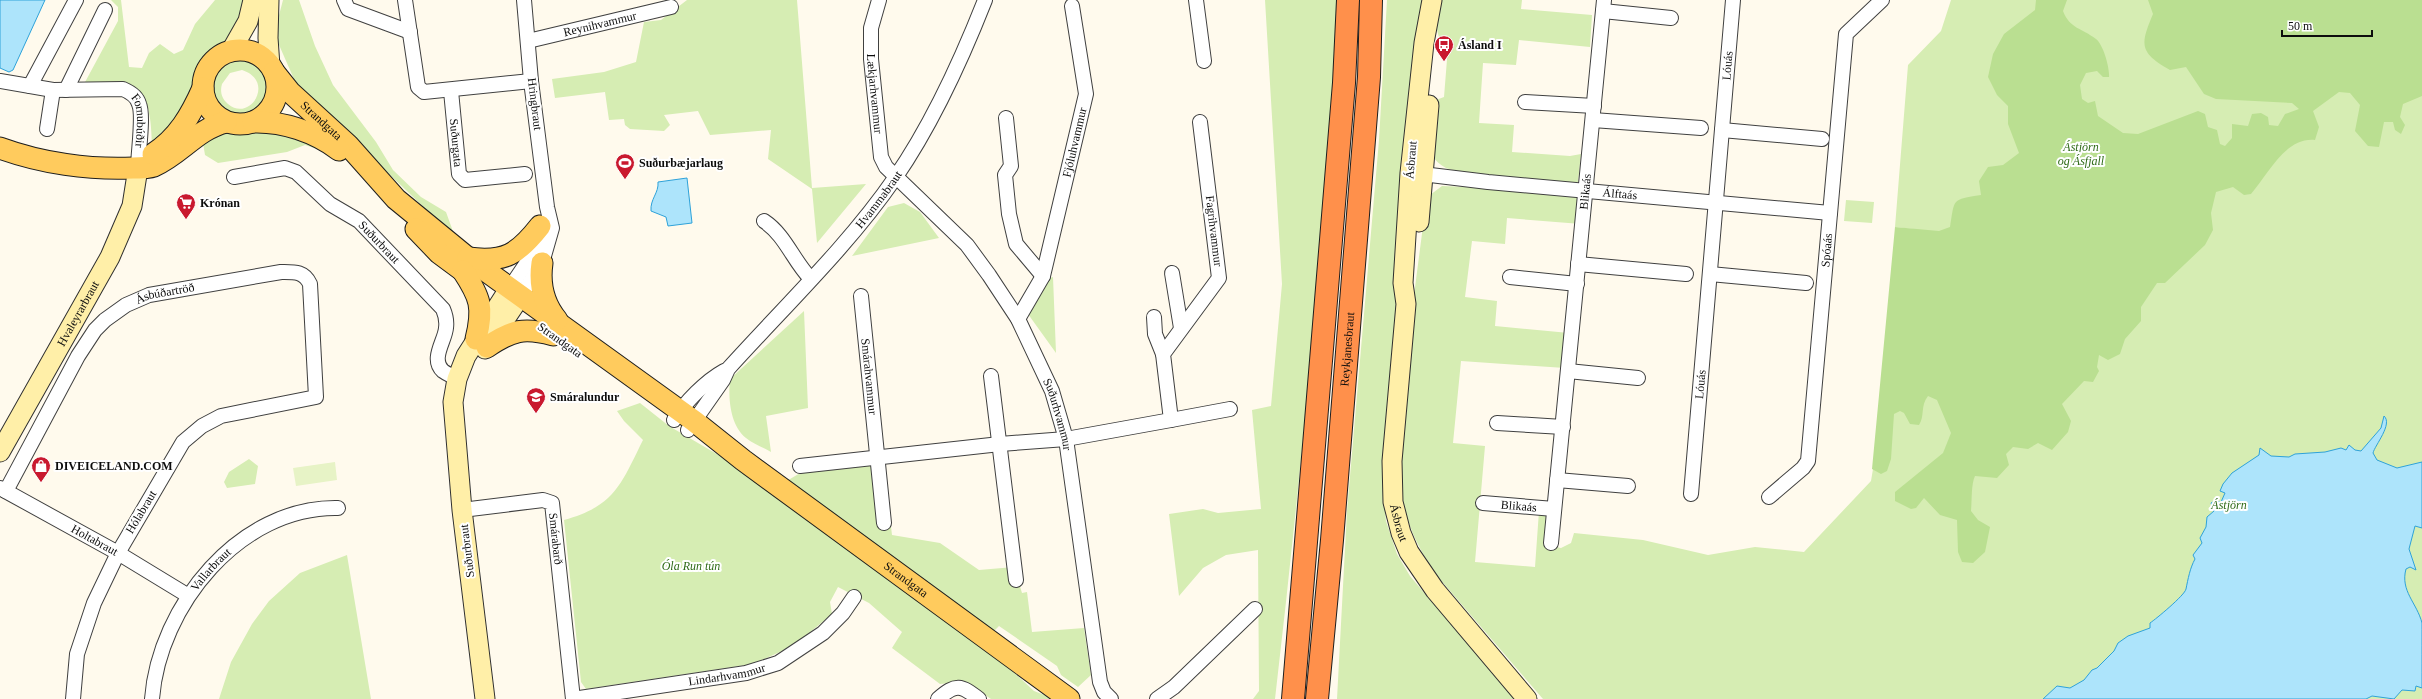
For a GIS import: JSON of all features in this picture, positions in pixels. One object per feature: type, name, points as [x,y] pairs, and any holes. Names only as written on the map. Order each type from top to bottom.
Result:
[{"type":"highway","name":"Reykjanesbraut","points":[[1293,699],[1343,91],[1348,0]]},
{"type":"highway","name":"Reykjanesbraut","points":[[1317,699],[1333,532],[1369,77],[1371,0]]},
{"type":"main road","points":[[0,148],[38,160],[99,168],[152,167],[187,146],[210,126],[226,122],[235,124],[253,122],[264,116],[274,102],[277,84],[272,69],[253,52],[242,50],[231,52],[218,58],[208,69],[203,88],[210,108],[226,122]]},
{"type":"main road","name":"Strandgata","points":[[272,69],[290,92],[348,145],[396,199],[423,238],[465,264],[684,420],[728,454],[743,460],[1069,699]]},
{"type":"main road","name":"Fornubúðir","points":[[138,168],[149,156],[166,146],[178,132],[203,88]]},
{"type":"main road","name":"Strandgata","points":[[253,122],[277,124],[312,134],[368,168]]},
{"type":"main road","points":[[544,216],[525,245],[511,255],[492,260],[465,264],[481,303],[482,343],[509,334],[528,330],[560,333]]},
{"type":"main road","points":[[542,263],[540,276],[545,302],[560,333]]},
{"type":"street","points":[[30,86],[76,0]]},
{"type":"street","points":[[231,52],[248,21],[253,0]]},
{"type":"street","points":[[270,0],[268,38],[272,69]]},
{"type":"street","points":[[344,0],[348,9],[410,32]]},
{"type":"street","points":[[405,0],[418,87],[424,92],[451,91],[531,81]]},
{"type":"street","name":"Hringbraut","points":[[511,298],[532,255],[544,216],[524,0]]},
{"type":"street","name":"Hvammabraut","points":[[684,420],[723,380],[728,368],[874,207],[896,177],[938,106],[985,0]]},
{"type":"street","points":[[1196,0],[1204,61]]},
{"type":"street","name":"Lóuás","points":[[1692,494],[1733,0]]},
{"type":"street","name":"Spóaás","points":[[1768,497],[1803,468],[1808,461],[1846,34],[1882,0]]},
{"type":"street","name":"Lækjarhvammur","points":[[878,2],[871,28],[871,59],[877,119],[882,157],[886,167],[896,177]]},
{"type":"street","name":"Fjóluhvammur","points":[[1018,319],[1043,276],[1086,94],[1072,6]]},
{"type":"street","name":"Blikaás","points":[[1551,543],[1604,6],[1671,18]]},
{"type":"street","name":"Reynihvammur","points":[[528,41],[671,7]]},
{"type":"street","name":"Ásbraut","points":[[1431,8],[1431,54],[1417,174],[1412,285],[1406,304],[1392,462],[1393,502],[1401,533],[1409,552],[1435,590],[1527,699]]},
{"type":"street","points":[[47,129],[59,90],[105,10]]},
{"type":"street","name":"Fornubúðir","points":[[0,81],[59,90],[123,90],[136,97],[141,109],[138,168]]},
{"type":"street","name":"Suðurgata","points":[[451,91],[459,174],[461,178],[466,180],[525,174]]},
{"type":"street","points":[[1525,102],[1701,128]]},
{"type":"street","points":[[1006,118],[1011,166],[1005,175],[1009,214],[1016,244],[1043,276]]},
{"type":"street","name":"Fagrihvammur","points":[[1163,354],[1220,278],[1200,122]]},
{"type":"street","points":[[1722,130],[1822,139]]},
{"type":"street","name":"Hvaleyrarbraut","points":[[0,452],[110,257],[132,206],[138,168]]},
{"type":"street","name":"Suðurbraut","points":[[234,177],[285,168],[296,172],[330,204],[359,221],[443,309],[447,320],[446,330],[438,352],[438,362],[442,370],[458,376],[453,402],[453,417],[462,510],[485,699]]},
{"type":"street","name":"Álftaás","points":[[1417,174],[1830,213]]},
{"type":"street","name":"Suðurhvammur","points":[[896,177],[967,245],[1018,319],[1052,391],[1066,439],[1100,682],[1102,688],[1111,699]]},
{"type":"street","name":"Hringbraut","points":[[511,298],[542,263],[552,228],[544,216]]},
{"type":"street","points":[[764,221],[780,234],[800,267],[810,278]]},
{"type":"street","points":[[1578,264],[1686,274]]},
{"type":"street","name":"Ásbúðartröð","points":[[3,489],[69,372],[95,330],[126,305],[149,295],[281,272],[303,274],[310,284],[316,397]]},
{"type":"street","points":[[1172,273],[1181,328]]},
{"type":"street","points":[[1710,274],[1806,282]]},
{"type":"street","points":[[1510,277],[1577,284]]},
{"type":"street","name":"Smárahvammur","points":[[861,296],[884,523]]},
{"type":"street","points":[[458,376],[482,343],[511,298]]},
{"type":"street","points":[[1154,316],[1155,334],[1163,354],[1171,420]]},
{"type":"street","points":[[1568,371],[1638,378]]},
{"type":"street","points":[[992,376],[1016,580]]},
{"type":"street","name":"Hólabraut","points":[[73,699],[76,659],[84,628],[118,553],[183,442],[194,432],[211,421],[226,415],[316,397]]},
{"type":"street","points":[[800,466],[1000,444],[1066,439],[1230,409]]},
{"type":"street","points":[[1497,423],[1562,427]]},
{"type":"street","points":[[1557,480],[1628,486]]},
{"type":"street","name":"Holtabraut","points":[[3,489],[118,553],[187,595]]},
{"type":"street","name":"Smárabarð","points":[[462,510],[543,500],[552,503],[573,699]]},
{"type":"street","name":"Blikaás","points":[[1483,503],[1554,509]]},
{"type":"street","name":"Vallarbraut","points":[[152,699],[161,655],[187,595],[204,576],[236,545],[272,521],[305,509],[338,508]]},
{"type":"street","name":"Lindarhvammur","points":[[573,699],[746,673],[778,663],[823,633],[843,613],[854,596]]},
{"type":"street","points":[[1156,699],[1174,687],[1256,609]]},
{"type":"street","points":[[938,699],[949,689],[959,687],[968,690],[979,699]]},
{"type":"green space","points":[[111,0],[121,0],[129,67],[142,68],[149,53],[160,44],[174,54],[183,50],[195,24],[215,0],[244,0],[245,9],[227,46],[217,51],[200,68],[189,108],[152,144],[149,112],[147,104],[139,91],[133,86],[127,88],[84,84],[118,21],[118,7]]},
{"type":"green space","points":[[283,0],[299,0],[315,46],[333,85],[376,142],[393,170],[421,197],[446,212],[455,237],[297,86],[276,38],[277,23]]},
{"type":"green space","points":[[687,0],[797,0],[812,188],[866,184],[817,243],[812,189],[768,159],[771,130],[710,135],[698,111],[664,115],[670,125],[664,131],[630,129],[625,125],[624,119],[609,120],[605,92],[555,98],[552,79],[604,72],[636,62],[644,22],[661,20]]},
{"type":"green space","points":[[1265,0],[1338,0],[1319,263],[1294,525],[1275,699],[1253,699],[1259,691],[1258,550],[1226,555],[1203,568],[1179,596],[1169,514],[1203,509],[1218,513],[1261,509],[1252,410],[1271,406],[1282,284]]},
{"type":"green space","points":[[1387,0],[1425,0],[1382,477],[1386,521],[1397,554],[1410,576],[1514,699],[1337,699],[1347,511],[1379,140]]},
{"type":"green space","points":[[1440,0],[1522,0],[1521,9],[1592,15],[1590,47],[1519,40],[1516,65],[1483,63],[1479,123],[1514,125],[1512,152],[1570,156],[1581,154],[1578,182],[1568,183],[1533,181],[1471,174],[1446,168],[1438,163],[1432,156],[1436,100],[1444,97],[1448,47],[1441,45],[1437,30]]},
{"type":"green space","points":[[1951,0],[2422,0],[2422,699],[1543,699],[1438,577],[1421,550],[1409,524],[1402,496],[1399,464],[1414,295],[1426,203],[1430,195],[1442,186],[1490,188],[1580,196],[1581,224],[1507,218],[1505,244],[1472,241],[1465,297],[1497,301],[1495,326],[1569,333],[1565,368],[1461,361],[1453,443],[1485,446],[1475,562],[1535,567],[1539,511],[1551,513],[1547,545],[1561,548],[1571,543],[1574,533],[1643,540],[1708,555],[1755,547],[1804,552],[1871,481],[1913,229],[1895,227],[1908,65],[1941,31]]},
{"type":"green space","name":"Ástjörn og Ásfjall","points":[[2036,0],[2067,0],[2063,11],[2069,21],[2099,42],[2106,56],[2109,77],[2103,77],[2097,71],[2086,73],[2080,85],[2082,99],[2088,103],[2095,101],[2098,116],[2123,133],[2138,134],[2198,111],[2205,114],[2208,127],[2217,130],[2220,144],[2225,146],[2232,138],[2232,124],[2248,126],[2252,114],[2261,113],[2268,117],[2269,125],[2278,126],[2285,114],[2299,109],[2292,103],[2216,99],[2204,94],[2186,67],[2170,70],[2160,64],[2152,58],[2145,47],[2144,41],[2153,14],[2148,0],[2422,0],[2422,96],[2403,104],[2400,117],[2405,125],[2401,134],[2395,130],[2393,122],[2384,122],[2379,147],[2368,146],[2355,131],[2360,105],[2350,93],[2339,92],[2313,111],[2319,127],[2315,140],[2295,144],[2286,151],[2251,194],[2244,195],[2233,187],[2216,192],[2211,213],[2213,230],[2205,245],[2165,283],[2157,283],[2141,307],[2141,321],[2125,339],[2120,354],[2108,360],[2099,355],[2097,367],[2099,371],[2093,382],[2084,381],[2062,404],[2071,421],[2068,432],[2052,450],[2038,443],[2028,449],[2013,447],[2006,454],[2009,465],[1997,478],[1975,476],[1972,488],[1971,511],[1978,520],[1990,527],[1985,552],[1973,563],[1962,562],[1958,552],[1957,520],[1940,515],[1924,498],[1916,508],[1911,509],[1895,501],[1895,492],[1943,453],[1951,433],[1937,400],[1928,396],[1924,403],[1922,418],[1919,425],[1910,424],[1904,413],[1900,411],[1894,414],[1891,459],[1887,471],[1881,474],[1872,469],[1895,227],[1939,231],[1950,227],[1954,205],[1956,202],[1964,198],[1981,195],[1979,181],[1988,167],[2003,165],[2019,153],[2008,124],[2008,106],[1997,95],[1988,77],[1993,54],[2004,34],[2035,10]]},
{"type":"green space","points":[[239,59],[259,66],[269,77],[270,91],[265,105],[255,116],[243,122],[229,120],[216,109],[211,101],[210,85],[213,78],[217,71]],"holes":[[[242,70],[252,75],[257,83],[258,91],[256,98],[251,104],[244,108],[236,108],[228,104],[222,97],[221,89],[222,84],[230,73]]]},
{"type":"green space","points":[[260,124],[293,133],[320,150],[305,145],[287,152],[218,163],[205,155],[203,143],[221,130],[234,130]]},
{"type":"green space","points":[[1846,200],[1874,202],[1872,223],[1844,221]]},
{"type":"green space","points":[[904,203],[920,212],[939,238],[852,256],[888,207]]},
{"type":"green space","points":[[1053,277],[1056,353],[1028,314],[1047,279]]},
{"type":"green space","points":[[804,311],[808,408],[766,416],[771,452],[746,438],[736,426],[731,411],[729,394],[730,379]]},
{"type":"green space","name":"Óla Run tún","points":[[640,403],[669,426],[727,460],[1006,665],[1034,691],[1055,699],[991,699],[976,689],[951,683],[940,684],[892,648],[902,632],[869,603],[838,587],[830,602],[832,614],[803,638],[782,651],[753,664],[586,689],[581,682],[564,520],[595,508],[606,500],[622,481],[643,440],[624,421],[617,411]]},
{"type":"green space","points":[[249,459],[258,466],[255,484],[227,488],[224,482],[229,472]]},
{"type":"green space","points":[[883,461],[892,535],[940,543],[979,570],[1014,567],[1022,593],[1027,592],[1032,632],[1084,628],[1091,675],[1078,687],[1061,675],[1057,666],[999,626],[992,633],[785,482],[812,466]]},
{"type":"green space","points":[[335,462],[337,480],[296,486],[293,468]]},
{"type":"green space","points":[[347,555],[371,699],[219,699],[231,662],[252,624],[269,601],[300,573]]},
{"type":"water","points":[[0,0],[45,0],[13,70],[9,72],[0,68]]},
{"type":"water","points":[[687,178],[692,223],[668,226],[666,217],[651,211],[658,182]]},
{"type":"water","name":"Ástjörn","points":[[2384,416],[2386,420],[2385,429],[2373,453],[2377,460],[2397,468],[2422,462],[2422,528],[2415,526],[2409,549],[2416,570],[2410,567],[2406,569],[2405,584],[2422,623],[2422,688],[2416,686],[2415,691],[2402,690],[2394,699],[2372,696],[2366,699],[2043,699],[2057,686],[2070,688],[2084,680],[2092,670],[2097,668],[2114,651],[2118,643],[2128,636],[2150,628],[2150,623],[2181,596],[2186,589],[2190,570],[2195,559],[2193,555],[2202,543],[2200,538],[2206,527],[2207,517],[2214,511],[2211,503],[2215,501],[2221,502],[2225,493],[2220,491],[2223,484],[2232,473],[2259,455],[2260,448],[2271,456],[2289,457],[2295,454],[2325,452],[2341,448],[2346,450],[2349,445],[2355,450],[2361,451],[2381,428]]},
{"type":"place","name":"Ásland I","points":[[1444,62]]},
{"type":"place","name":"Suðurbæjarlaug","points":[[625,180]]},
{"type":"place","name":"Krónan","points":[[186,220]]},
{"type":"place","name":"Smáralundur","points":[[536,414]]},
{"type":"place","name":"DIVEICELAND.COM","points":[[41,483]]}]
